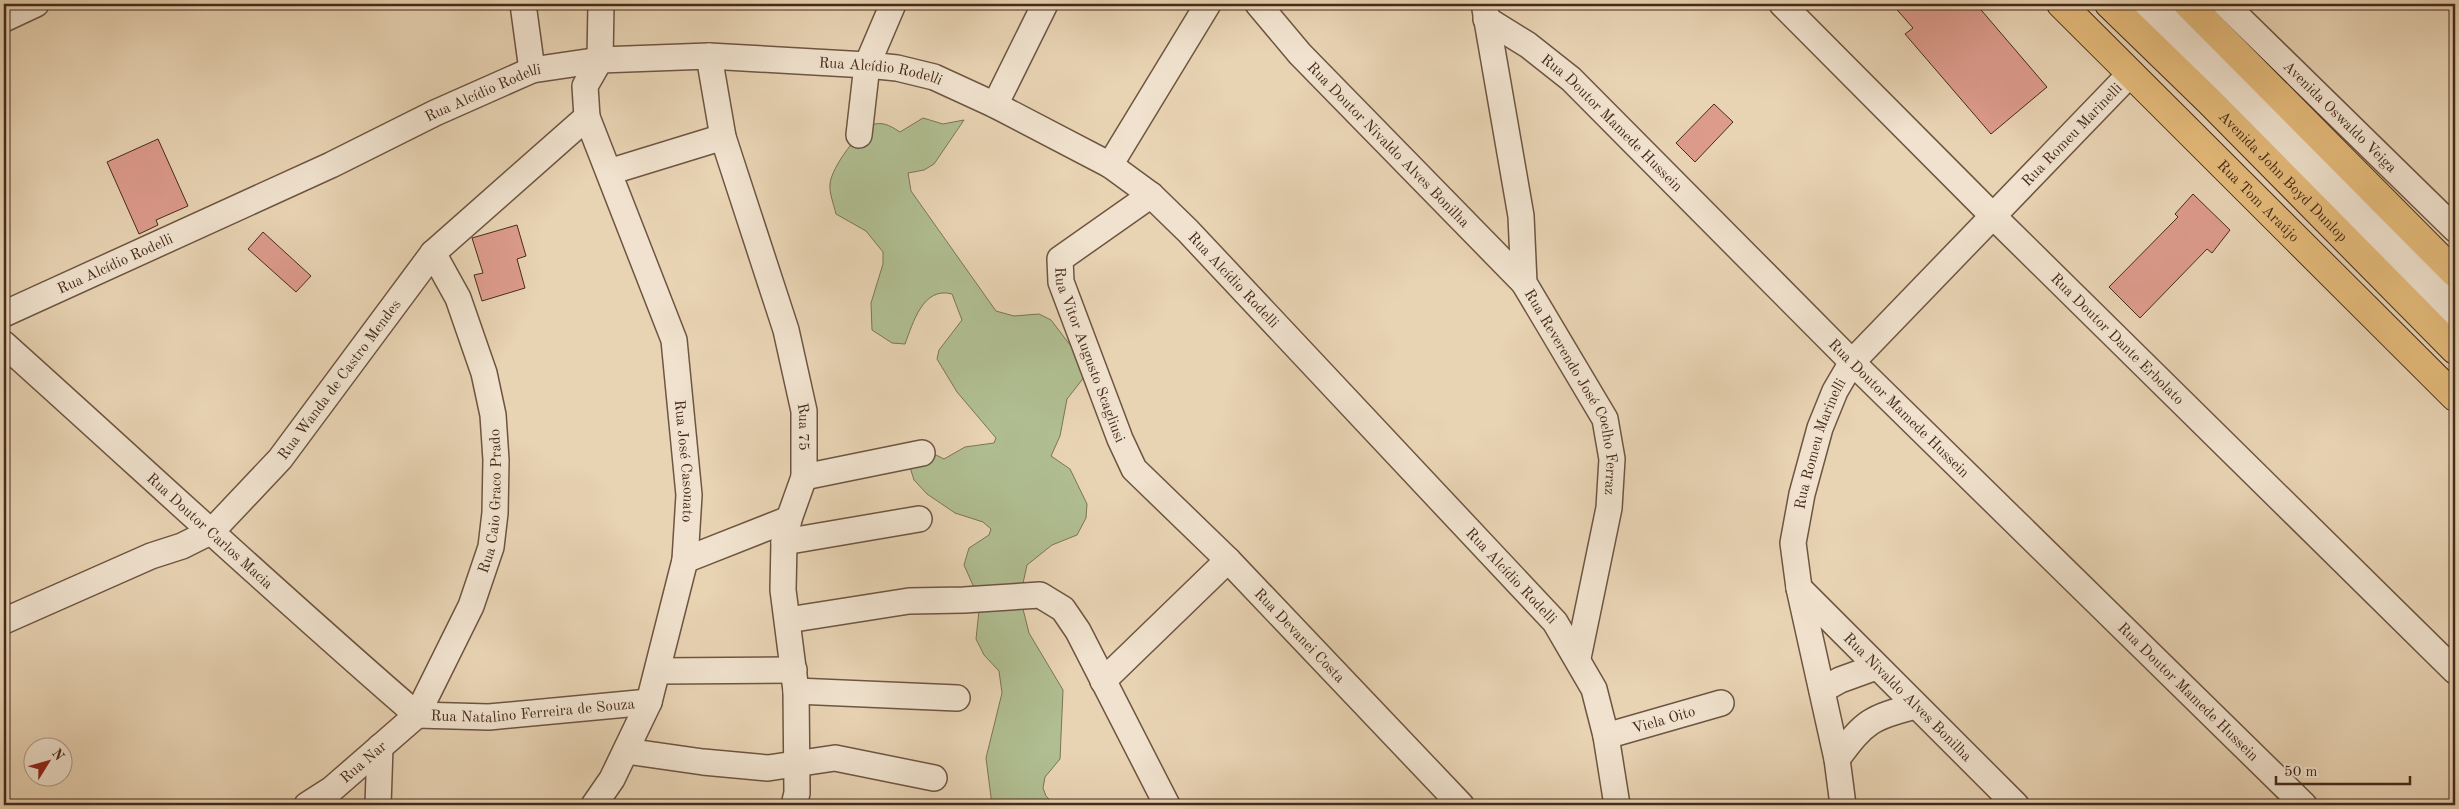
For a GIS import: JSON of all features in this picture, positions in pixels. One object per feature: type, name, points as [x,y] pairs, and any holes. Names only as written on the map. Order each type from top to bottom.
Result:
[{"type":"main road","name":"Rua Tom Araújo","points":[[2061,4],[2455,397]]},
{"type":"main road","name":"Avenida John Boyd Dunlop","points":[[2109,4],[2217,109],[2455,350]]},
{"type":"main road","points":[[2188,4],[2455,273]]},
{"type":"street","points":[[4,20],[36,4]]},
{"type":"street","points":[[523,4],[532,70]]},
{"type":"street","points":[[587,117],[585,86],[600,60],[602,4]]},
{"type":"street","points":[[859,135],[867,65],[893,4]]},
{"type":"street","points":[[995,105],[1046,4]]},
{"type":"street","points":[[1110,165],[1208,4]]},
{"type":"street","name":"Rua Doutor Nivaldo Alves Bonilha","points":[[1258,4],[1306,61],[1524,283]]},
{"type":"street","name":"Rua Doutor Dante Erbolato","points":[[1782,4],[1993,216],[2455,671]]},
{"type":"street","points":[[2140,4],[2455,328]]},
{"type":"street","points":[[2168,4],[2455,300]]},
{"type":"street","name":"Avenida Oswaldo Veiga","points":[[2225,4],[2455,229]]},
{"type":"street","name":"Rua Reverendo José Coelho Ferraz","points":[[1485,12],[1522,216],[1524,283],[1605,419],[1612,459],[1609,508],[1578,658]]},
{"type":"street","name":"Rua Doutor Mamede Hussein","points":[[1485,12],[1571,79],[1852,362],[2304,805]]},
{"type":"street","name":"Rua Alcídio Rodelli","points":[[4,314],[331,165],[435,113],[532,70],[600,60],[709,56],[897,68],[934,77],[995,105],[1110,165],[1151,195],[1188,231],[1555,622],[1578,658]]},
{"type":"street","name":"Rua 75","points":[[709,56],[724,137],[786,330],[804,411],[804,477],[786,531],[783,590],[795,680],[796,793],[794,805]]},
{"type":"street","name":"Rua Romeu Marinelli","points":[[1843,805],[1837,759],[1799,588],[1793,543],[1802,494],[1820,428],[1834,391],[1852,362],[2131,73]]},
{"type":"street","name":"Rua José Casonato","points":[[587,117],[674,340],[689,495],[685,560],[649,702],[599,804]]},
{"type":"street","name":"Rua Wanda de Castro Mendes","points":[[4,621],[151,556],[182,546],[212,531],[280,459],[433,252],[587,117]]},
{"type":"street","points":[[609,172],[724,137]]},
{"type":"street","name":"Rua Vitor Augusto Scagliusi","points":[[1134,469],[1120,439],[1061,282],[1060,259],[1151,195]]},
{"type":"street","name":"Rua Caio Graco Prado","points":[[418,715],[471,606],[491,547],[495,513],[496,460],[493,415],[484,373],[458,298],[433,252]]},
{"type":"street","name":"Rua Doutor Carlos Macia","points":[[4,344],[320,631],[418,715]]},
{"type":"street","points":[[804,477],[922,453]]},
{"type":"street","name":"Rua Devanei Costa","points":[[1134,469],[1228,560],[1461,805]]},
{"type":"street","points":[[685,560],[786,531],[919,519]]},
{"type":"street","points":[[1103,681],[1228,560]]},
{"type":"street","name":"Rua Nivaldo Alves Bonilha","points":[[1799,588],[2016,805]]},
{"type":"street","points":[[788,620],[909,601],[1045,598],[1063,608],[1073,623],[1167,805]]},
{"type":"street","points":[[1578,658],[1594,689],[1606,736],[1617,805]]},
{"type":"street","points":[[1822,690],[1840,680],[1876,666]]},
{"type":"street","points":[[658,670],[795,680],[957,698]]},
{"type":"street","name":"Rua Natalino Ferreira de Souza","points":[[418,715],[489,717],[649,702]]},
{"type":"street","name":"Viela Oito","points":[[1606,736],[1720,703]]},
{"type":"street","points":[[1837,759],[1858,731],[1880,716],[1916,706]]},
{"type":"street","name":"Rua Nar","points":[[306,805],[332,790],[418,715]]},
{"type":"street","points":[[378,805],[380,747]]},
{"type":"street","points":[[626,751],[768,768],[835,758],[934,778]]},
{"type":"green space","points":[[923,118],[943,124],[964,120],[934,164],[924,170],[908,173],[911,191],[996,311],[1014,316],[1039,314],[1051,320],[1080,358],[1085,376],[1067,399],[1060,436],[1051,456],[1070,469],[1087,504],[1086,518],[1077,535],[1052,545],[1027,565],[1020,597],[1029,633],[1063,690],[1060,759],[1045,777],[1043,788],[1046,796],[1055,805],[992,805],[986,758],[1002,693],[999,671],[984,655],[976,639],[980,601],[964,565],[969,548],[989,535],[991,529],[983,522],[955,513],[927,494],[914,480],[907,458],[920,447],[944,459],[965,447],[994,443],[996,438],[957,392],[937,359],[939,350],[962,320],[952,294],[942,293],[934,295],[926,301],[916,317],[905,344],[892,343],[872,330],[871,303],[883,264],[883,252],[866,231],[836,214],[831,195],[830,184],[835,168],[854,141],[869,127],[875,124],[882,124],[888,125],[900,132]]},
{"type":"building","points":[[1892,4],[1976,4],[2047,87],[1991,134],[1905,34],[1913,28]]},
{"type":"building","points":[[1714,104],[1733,122],[1695,162],[1676,143]]},
{"type":"building","points":[[158,139],[188,206],[156,220],[158,225],[139,234],[107,162]]},
{"type":"building","points":[[2193,194],[2230,230],[2212,253],[2207,249],[2140,318],[2109,287],[2178,217],[2175,214]]},
{"type":"building","points":[[517,225],[526,256],[517,259],[525,288],[482,301],[474,275],[483,273],[472,238]]},
{"type":"building","points":[[263,232],[311,276],[296,292],[248,249]]}]
